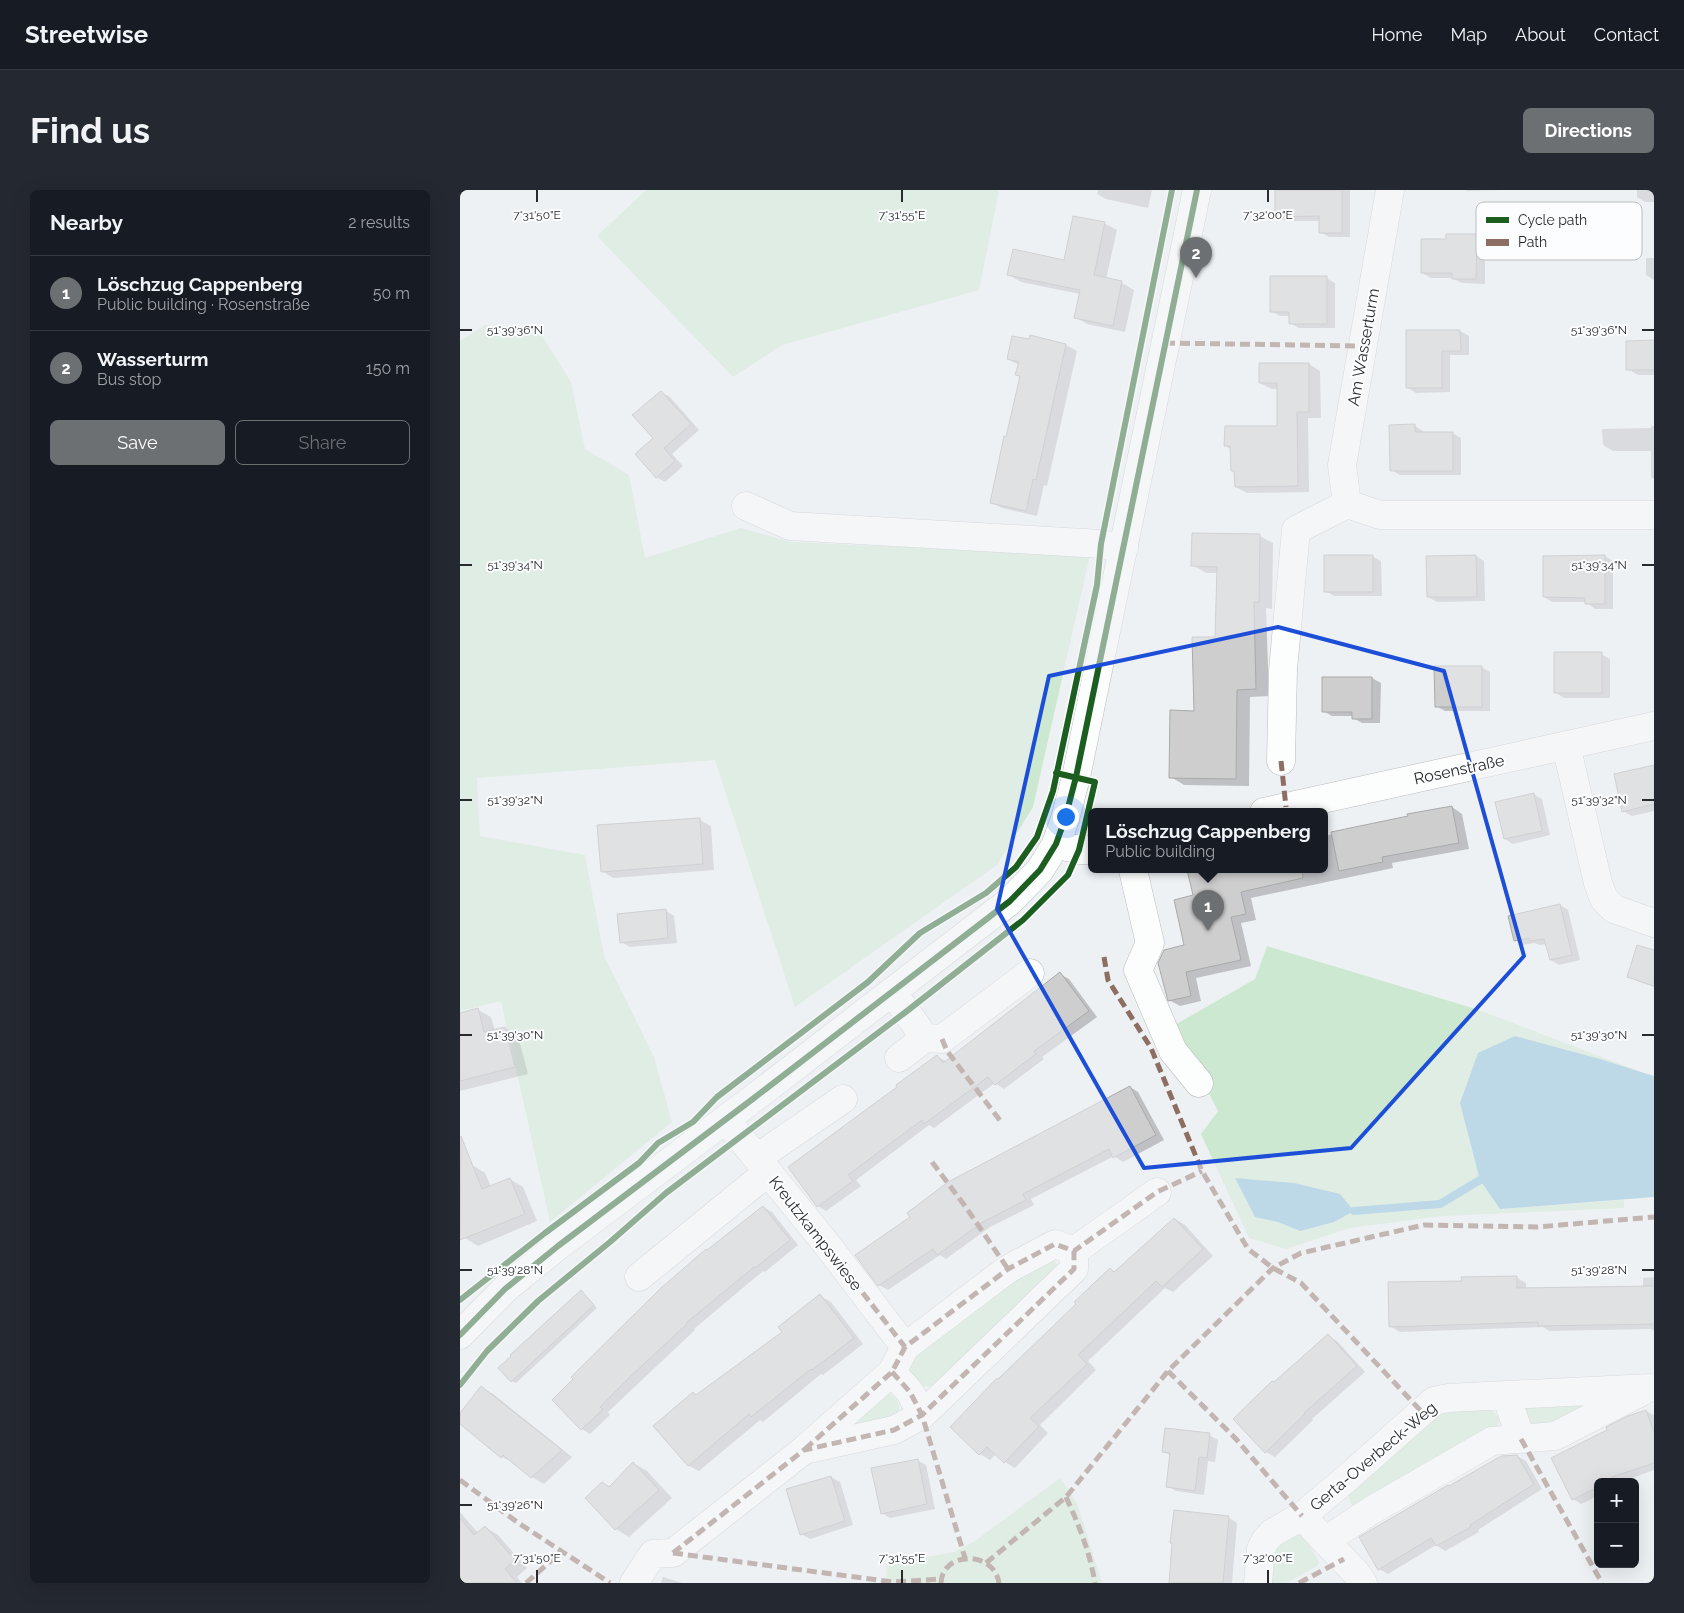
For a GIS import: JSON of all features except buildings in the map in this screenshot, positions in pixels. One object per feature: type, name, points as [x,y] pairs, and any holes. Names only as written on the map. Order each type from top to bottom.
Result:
[{"type":"street","points":[[460,1335],[506,1289],[558,1246],[726,1120],[1010,901],[1040,870],[1056,844],[1076,777],[1197,190]]},
{"type":"street","name":"Am Wasserturm","points":[[1347,504],[1342,465],[1390,190]]},
{"type":"street","points":[[1282,761],[1283,670],[1296,530],[1347,504],[1380,515],[1654,515]]},
{"type":"street","points":[[746,506],[790,526],[1101,544],[1124,548]]},
{"type":"street","name":"Rosenstraße","points":[[1282,808],[1654,726]]},
{"type":"street","points":[[1566,745],[1598,883],[1604,899],[1614,909],[1654,923]]},
{"type":"street","points":[[1056,844],[1079,850],[1088,850]]},
{"type":"street","points":[[1134,873],[1150,943],[1138,970],[1173,1051],[1199,1083]]},
{"type":"street","points":[[899,1058],[925,1038],[942,1039],[1030,973]]},
{"type":"street","points":[[892,993],[925,1038]]},
{"type":"street","points":[[639,1277],[762,1165],[843,1099]]},
{"type":"street","name":"Kreutzkampswiese","points":[[726,1120],[828,1246],[905,1347]]},
{"type":"street","points":[[1074,1251],[1157,1192]]},
{"type":"street","points":[[634,1583],[653,1554],[673,1553],[804,1450],[892,1372],[905,1347],[1008,1269],[1055,1244],[1074,1251]]},
{"type":"street","points":[[804,1450],[894,1430],[922,1415],[1074,1269],[1074,1251]]},
{"type":"street","points":[[892,1372],[910,1392],[922,1415]]},
{"type":"street","name":"Gerta-Overbeck-Weg","points":[[1258,1583],[1261,1549],[1265,1540],[1272,1533],[1302,1516],[1434,1401],[1448,1398],[1652,1388]]},
{"type":"street","name":"Gerta-Overbeck-Weg","points":[[1325,1540],[1372,1510],[1492,1441],[1555,1436],[1652,1388]]},
{"type":"street","points":[[1506,1395],[1521,1439]]},
{"type":"street","name":"Gerta-Overbeck-Weg","points":[[1302,1516],[1357,1574],[1363,1583]]},
{"type":"highlighted area","points":[[1278,627],[1444,671],[1524,956],[1351,1148],[1144,1168],[997,909],[1049,676]]},
{"type":"green space","points":[[646,190],[999,190],[979,290],[782,345],[733,377],[597,236]]},
{"type":"green space","points":[[485,325],[538,329],[571,382],[585,449],[629,475],[645,558],[741,528],[790,542],[1090,555],[1033,807],[997,865],[795,1007],[715,760],[477,778],[480,836],[585,855],[604,956],[654,1057],[672,1122],[550,1222],[501,1001],[460,1011],[460,341]]},
{"type":"green space","points":[[1267,946],[1476,1009],[1641,1072],[1600,1059],[1500,1209],[1624,1200],[1624,1208],[1443,1216],[1349,1228],[1286,1249],[1249,1238],[1201,1134],[1218,1111],[1173,1026],[1255,979]]},
{"type":"green space","points":[[1053,1259],[1058,1266],[934,1387],[917,1383],[911,1377],[910,1359],[1015,1276]]},
{"type":"green space","points":[[888,1393],[895,1398],[899,1405],[899,1412],[895,1420],[835,1429]]},
{"type":"green space","points":[[1581,1397],[1586,1406],[1546,1431],[1528,1426],[1525,1409],[1528,1405]]},
{"type":"green space","points":[[1486,1407],[1499,1419],[1496,1431],[1357,1507],[1352,1505],[1349,1491],[1441,1408]]},
{"type":"green space","points":[[1060,1478],[1077,1503],[1102,1583],[887,1583],[886,1564],[954,1552],[975,1541]]},
{"type":"green space","points":[[1296,1532],[1304,1537],[1319,1563],[1317,1566],[1286,1583],[1265,1583],[1269,1546]]},
{"type":"water","points":[[1515,1036],[1654,1076],[1654,1197],[1500,1209],[1480,1180],[1460,1103],[1478,1053]]},
{"type":"water","points":[[1235,1178],[1294,1183],[1340,1194],[1354,1211],[1334,1222],[1300,1231],[1278,1222],[1255,1217]]},
{"type":"waterway","points":[[1354,1211],[1440,1204],[1480,1180]]},
{"type":"marked path","points":[[1165,343],[1363,346]]},
{"type":"marked path","points":[[1281,761],[1286,807]]},
{"type":"marked path","points":[[1104,957],[1108,980],[1151,1048],[1202,1171],[1248,1249],[1273,1268],[1301,1283],[1421,1411]]},
{"type":"marked path","points":[[942,1039],[947,1051],[1002,1123]]},
{"type":"marked path","points":[[932,1162],[1008,1269]]},
{"type":"marked path","points":[[798,1210],[905,1347],[1008,1269],[1055,1244],[1074,1251],[1157,1192],[1202,1171]]},
{"type":"marked path","points":[[986,1563],[1066,1497],[1168,1371],[1273,1268],[1301,1253],[1424,1225],[1537,1227],[1654,1217]]},
{"type":"marked path","points":[[673,1553],[804,1450],[894,1430],[922,1415],[1074,1269],[1074,1251]]},
{"type":"marked path","points":[[805,1449],[892,1372],[905,1347]]},
{"type":"marked path","points":[[1168,1371],[1236,1439],[1302,1516]]},
{"type":"marked path","points":[[892,1372],[910,1392],[922,1415],[965,1558]]},
{"type":"marked path","points":[[1521,1439],[1602,1583]]},
{"type":"marked path","points":[[460,1480],[517,1522],[610,1583]]},
{"type":"marked path","points":[[1066,1497],[1084,1539],[1095,1583]]},
{"type":"marked path","points":[[526,1583],[562,1551]]},
{"type":"marked path","points":[[673,1553],[893,1582],[941,1579]]},
{"type":"marked path","points":[[941,1583],[944,1572],[950,1565],[958,1560],[968,1559],[979,1560],[988,1565],[995,1572],[999,1583]]},
{"type":"marked path","points":[[1299,1583],[1344,1559]]},
{"type":"cycle path","points":[[460,1300],[545,1233],[639,1163],[658,1143],[693,1122],[717,1097],[868,982],[920,933],[986,893],[1016,867],[1037,837],[1053,791],[1097,585],[1101,544],[1172,190]]},
{"type":"cycle path","points":[[460,1335],[505,1289],[558,1246],[1010,901],[1040,870],[1056,844],[1076,777],[1197,190]]},
{"type":"cycle path","points":[[1056,773],[1095,782],[1089,808]]},
{"type":"cycle path","points":[[460,1385],[487,1351],[538,1301],[666,1193],[907,1011],[1023,920],[1068,875],[1079,850],[1088,812]]},
{"type":"place","name":"Wasserturm","points":[[1196,278]]},
{"type":"place","name":"Löschzug Cappenberg","points":[[1208,931]]}]
